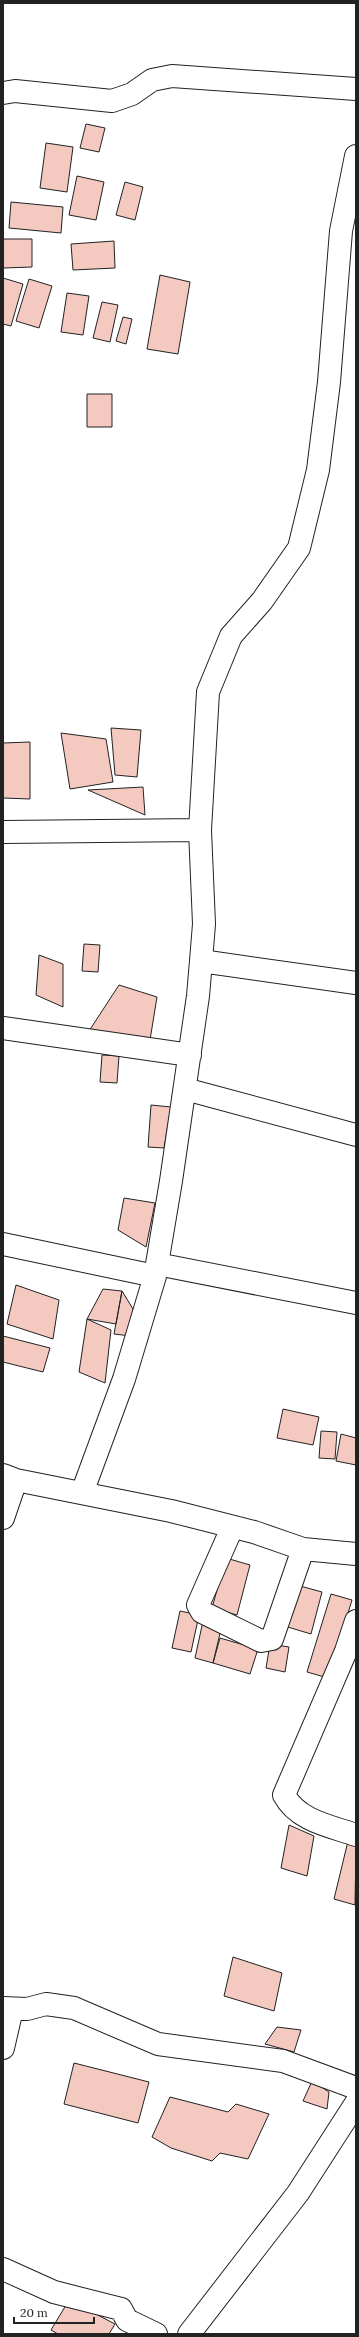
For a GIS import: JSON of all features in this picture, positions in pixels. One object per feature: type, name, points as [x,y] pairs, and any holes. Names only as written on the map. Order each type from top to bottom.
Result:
[{"type":"street","points":[[3,93],[15,91],[112,101],[132,94],[152,80],[172,76],[356,89]]},
{"type":"street","points":[[82,1493],[124,1379],[156,1270],[185,1088],[201,961],[204,924],[200,830],[208,692],[231,636],[262,601],[299,548],[318,470],[349,232],[356,156]]},
{"type":"street","points":[[3,832],[200,830]]},
{"type":"street","points":[[201,961],[356,983]]},
{"type":"street","points":[[3,1028],[190,1055]]},
{"type":"street","points":[[185,1088],[356,1135]]},
{"type":"street","points":[[3,1244],[356,1304]]},
{"type":"street","points":[[3,1518],[9,1477],[171,1511],[259,1534],[303,1549],[356,1554]]},
{"type":"street","points":[[232,1528],[198,1605],[202,1612],[261,1641],[272,1639],[303,1549]]},
{"type":"street","points":[[356,1621],[346,1651],[284,1796],[290,1807],[301,1816],[356,1835]]},
{"type":"street","points":[[3,2048],[8,2009],[27,2009],[46,2004],[74,2008],[158,2044],[283,2061],[356,2088]]},
{"type":"street","points":[[189,2334],[298,2193],[356,2103]]},
{"type":"street","points":[[3,2269],[54,2292],[121,2309],[126,2320],[156,2334]]},
{"type":"building","points":[[86,124],[105,128],[99,152],[80,148]]},
{"type":"building","points":[[46,143],[73,147],[67,192],[40,188]]},
{"type":"building","points":[[77,176],[104,182],[96,220],[69,215]]},
{"type":"building","points":[[125,182],[143,187],[135,220],[116,215]]},
{"type":"building","points":[[11,202],[63,207],[61,233],[9,228]]},
{"type":"building","points":[[3,239],[32,239],[32,267],[3,268]]},
{"type":"building","points":[[114,241],[115,268],[73,270],[71,244]]},
{"type":"building","points":[[160,275],[190,282],[178,354],[147,349]]},
{"type":"building","points":[[3,278],[23,284],[11,326],[3,324]]},
{"type":"building","points":[[29,279],[52,286],[39,328],[16,321]]},
{"type":"building","points":[[67,293],[89,296],[83,335],[61,332]]},
{"type":"building","points":[[102,302],[118,305],[110,342],[93,338]]},
{"type":"building","points":[[123,317],[132,319],[126,344],[116,341]]},
{"type":"building","points":[[87,394],[112,394],[112,427],[87,427]]},
{"type":"building","points":[[111,728],[141,730],[137,777],[115,775]]},
{"type":"building","points":[[61,733],[106,739],[113,782],[70,789]]},
{"type":"building","points":[[30,742],[30,799],[3,798],[3,743]]},
{"type":"building","points":[[143,787],[145,815],[88,790]]},
{"type":"building","points":[[84,944],[100,945],[98,972],[82,971]]},
{"type":"building","points":[[39,955],[63,964],[63,1007],[36,995]]},
{"type":"building","points":[[119,985],[157,997],[150,1040],[89,1031]]},
{"type":"building","points":[[102,1055],[119,1056],[117,1083],[100,1082]]},
{"type":"building","points":[[151,1105],[171,1107],[164,1148],[148,1147]]},
{"type":"building","points":[[124,1198],[155,1203],[146,1247],[118,1230]]},
{"type":"building","points":[[16,1285],[59,1300],[53,1339],[7,1324]]},
{"type":"building","points":[[103,1289],[122,1291],[116,1324],[87,1319]]},
{"type":"building","points":[[122,1291],[133,1309],[131,1336],[114,1334]]},
{"type":"building","points":[[87,1319],[111,1330],[105,1383],[79,1372]]},
{"type":"building","points":[[3,1336],[50,1348],[43,1372],[3,1362]]},
{"type":"building","points":[[283,1409],[319,1417],[313,1445],[277,1438]]},
{"type":"building","points":[[321,1431],[337,1432],[335,1459],[319,1458]]},
{"type":"building","points":[[341,1434],[356,1438],[356,1465],[336,1461]]},
{"type":"building","points":[[226,1558],[250,1565],[237,1615],[212,1608]]},
{"type":"building","points":[[293,1584],[322,1592],[311,1634],[281,1625]]},
{"type":"building","points":[[331,1594],[352,1600],[328,1678],[307,1672]]},
{"type":"building","points":[[180,1611],[199,1615],[191,1652],[172,1648]]},
{"type":"building","points":[[203,1621],[222,1625],[213,1663],[195,1658]]},
{"type":"building","points":[[220,1638],[258,1649],[250,1674],[213,1663]]},
{"type":"building","points":[[270,1644],[289,1647],[285,1672],[266,1668]]},
{"type":"building","points":[[289,1825],[314,1836],[307,1876],[281,1868]]},
{"type":"building","points":[[348,1841],[356,1845],[355,1905],[334,1899]]},
{"type":"building","points":[[233,1957],[282,1973],[274,2011],[224,1996]]},
{"type":"building","points":[[277,2027],[301,2030],[294,2052],[265,2044]]},
{"type":"building","points":[[74,2063],[149,2082],[138,2123],[64,2104]]},
{"type":"building","points":[[312,2081],[329,2092],[327,2109],[303,2101]]},
{"type":"building","points":[[170,2097],[228,2112],[236,2104],[269,2114],[248,2159],[220,2153],[212,2161],[171,2148],[152,2137]]},
{"type":"building","points":[[69,2300],[115,2324],[109,2334],[58,2334],[51,2330]]}]
